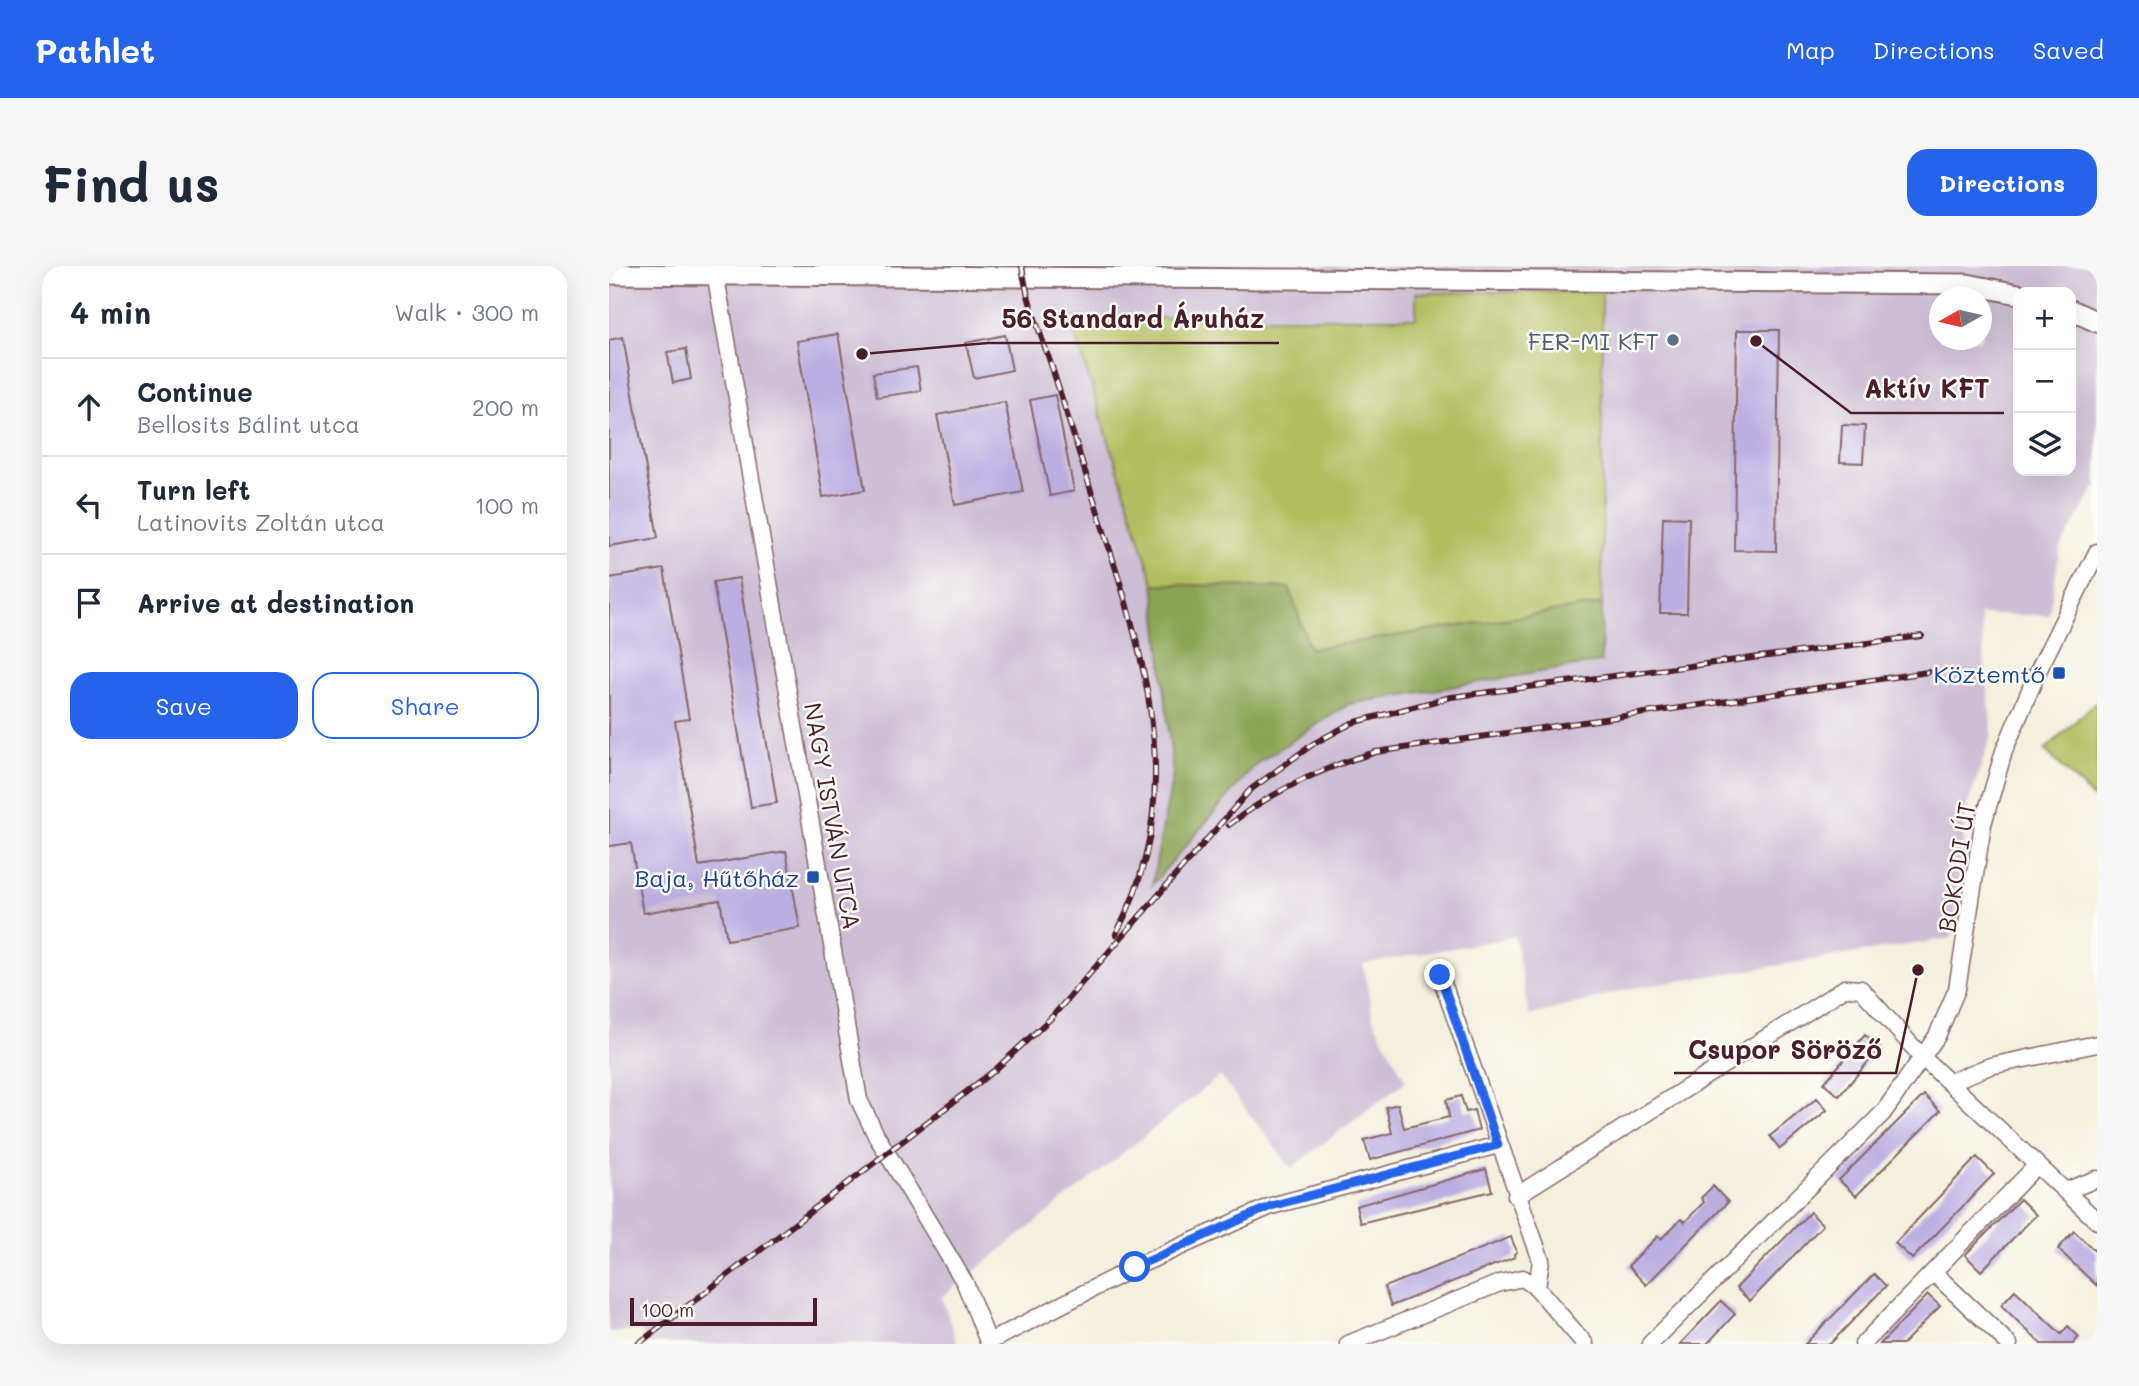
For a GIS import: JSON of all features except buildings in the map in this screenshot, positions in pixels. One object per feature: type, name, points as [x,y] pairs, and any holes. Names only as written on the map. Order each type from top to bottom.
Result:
[{"type":"main road","points":[[609,274],[716,270],[1703,274],[1967,284],[2013,293]]},
{"type":"main road","points":[[2076,312],[2097,322]]},
{"type":"street","name":"NAGY ISTVÁN UTCA","points":[[716,270],[859,1100],[876,1135],[965,1283],[989,1343]]},
{"type":"street","name":"BOKODI ÚT","points":[[1650,1344],[1883,1113],[1937,1036],[1957,989],[1983,824],[2004,751],[2039,669],[2097,552]]},
{"type":"street","points":[[1440,975],[1516,1196],[1541,1260],[1537,1289]]},
{"type":"street","points":[[1516,1196],[1845,988],[1861,989],[1922,1057],[2097,1220]]},
{"type":"street","points":[[1950,1082],[1990,1066],[2097,1044]]},
{"type":"street","points":[[989,1343],[1135,1267],[1271,1206],[1498,1145]]},
{"type":"street","points":[[1863,1344],[2037,1165]]},
{"type":"street","points":[[2065,1191],[2097,1178]]},
{"type":"street","points":[[1933,1272],[2010,1344]]},
{"type":"street","points":[[1348,1344],[1500,1283],[1523,1278],[1537,1289],[1585,1344]]},
{"type":"shaded area","points":[[609,266],[1689,266],[1689,270],[1717,266],[2097,266],[2097,484],[2060,548],[2049,615],[1980,615],[1992,733],[1967,808],[1952,938],[1633,988],[1529,1016],[1515,937],[1363,964],[1373,1019],[1406,1081],[1291,1168],[1220,1076],[942,1297],[957,1344],[650,1344],[638,1330],[609,1332]],"holes":[[[1602,292],[1601,662],[1349,704],[1256,764],[1153,883],[1173,774],[1154,584],[1070,318],[1417,318],[1416,293]]]},
{"type":"green space","points":[[1602,291],[1602,604],[1310,649],[1289,588],[1154,584],[1070,318],[1416,318],[1416,293]]},
{"type":"green space","points":[[1154,584],[1289,588],[1310,649],[1602,604],[1601,662],[1349,704],[1256,764],[1152,885],[1173,774]]},
{"type":"green space","points":[[2097,701],[2097,802],[2045,750]]},
{"type":"railway","points":[[1022,266],[1032,308],[1137,642],[1154,739],[1155,788],[1150,837],[1137,885],[1116,934]]},
{"type":"railway","points":[[638,1344],[995,1070],[1051,1018],[1250,790],[1313,744],[1352,723],[1451,697],[1922,636]]},
{"type":"railway","points":[[1229,825],[1263,801],[1299,781],[1376,752],[1928,672]]},
{"type":"place","name":"FER-MI KFT","points":[[1673,340]]},
{"type":"place","name":"Aktív KFT","points":[[1756,341]]},
{"type":"place","name":"56 Standard Áruház","points":[[862,354]]},
{"type":"place","name":"Köztemtő","points":[[2059,673]]},
{"type":"place","name":"Baja, Hűtőház","points":[[813,877]]},
{"type":"place","name":"Csupor Söröző","points":[[1918,970]]},
{"type":"route","points":[[1135,1267],[1271,1206],[1498,1145],[1440,975]]}]
